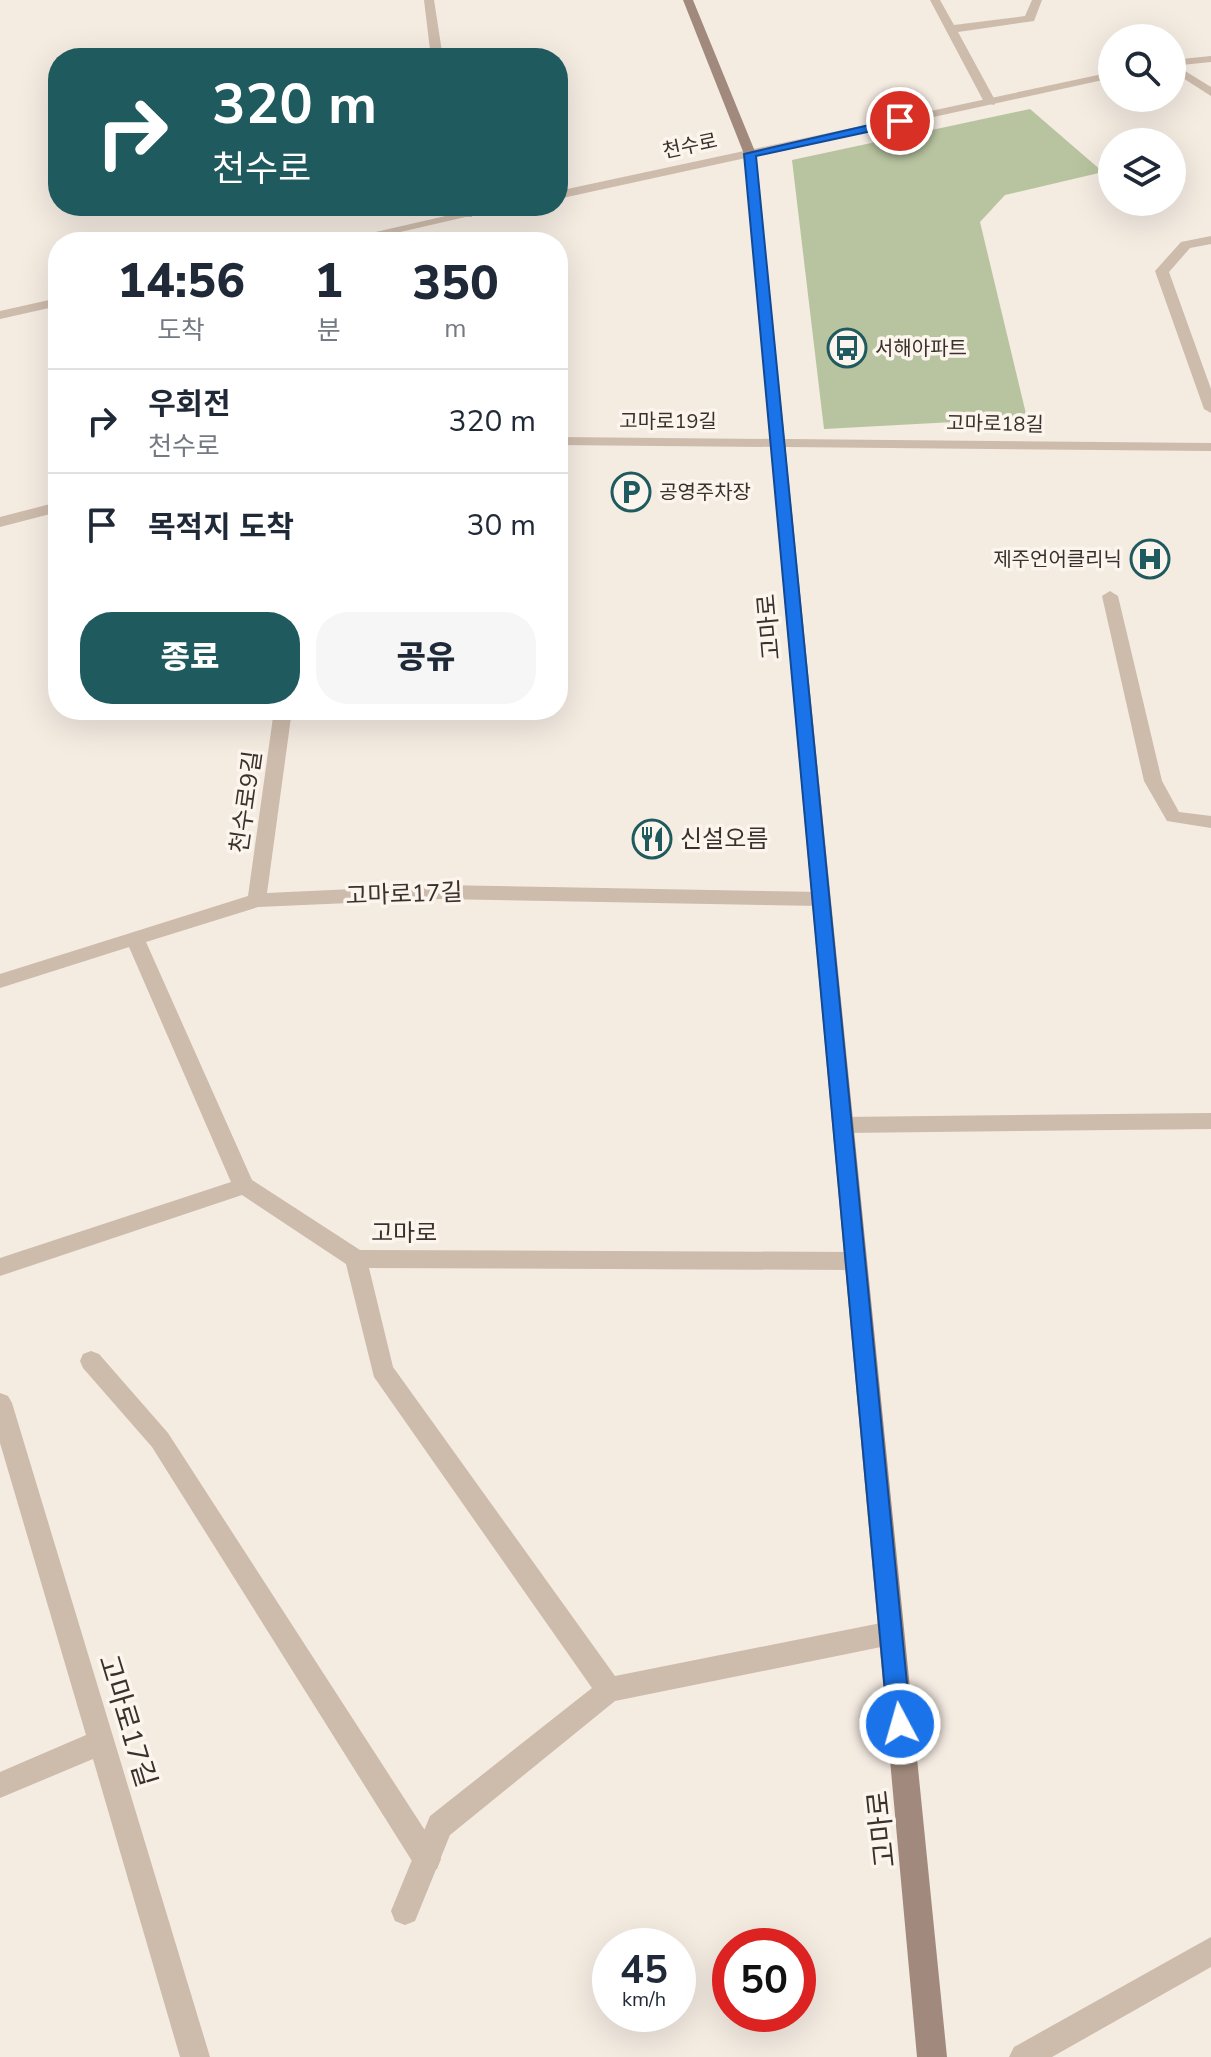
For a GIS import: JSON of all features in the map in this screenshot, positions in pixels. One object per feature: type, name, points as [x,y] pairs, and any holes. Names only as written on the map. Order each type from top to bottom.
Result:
[{"type":"main road","name":"고마로","points":[[688,0],[750,154],[932,2057]]},
{"type":"street","points":[[429,0],[436,48]]},
{"type":"street","points":[[935,0],[990,102]]},
{"type":"street","points":[[951,29],[1030,19],[1037,0]]},
{"type":"street","points":[[1186,62],[1211,59]]},
{"type":"street","points":[[1186,74],[1211,92]]},
{"type":"street","name":"천수로","points":[[568,193],[1098,78]]},
{"type":"street","points":[[379,232],[442,216]]},
{"type":"street","points":[[1211,240],[1186,245],[1162,271],[1211,409]]},
{"type":"street","points":[[0,315],[48,304]]},
{"type":"street","name":"고마로19길","points":[[568,441],[778,441]]},
{"type":"street","name":"고마로18길","points":[[778,441],[1211,447]]},
{"type":"street","points":[[0,522],[48,510]]},
{"type":"street","points":[[1110,596],[1153,781],[1173,817],[1211,822]]},
{"type":"street","name":"천수로9길","points":[[257,900],[282,720]]},
{"type":"street","name":"고마로17길","points":[[0,981],[257,900],[440,892],[821,899]]},
{"type":"street","points":[[0,1267],[244,1186],[135,939]]},
{"type":"street","points":[[843,1125],[1211,1121]]},
{"type":"street","name":"고마로","points":[[244,1186],[356,1259],[855,1261]]},
{"type":"street","points":[[356,1259],[382,1370],[609,1690]]},
{"type":"street","points":[[91,1361],[160,1440],[427,1859]]},
{"type":"street","name":"고마로17길","points":[[0,1403],[195,2057]]},
{"type":"street","points":[[405,1911],[440,1826],[609,1690],[891,1633]]},
{"type":"street","points":[[0,1785],[99,1743]]},
{"type":"street","points":[[1024,2057],[1211,1951]]},
{"type":"green space","points":[[1030,109],[1098,168],[1098,173],[1005,195],[980,222],[1027,418],[824,429],[792,160]]},
{"type":"place","name":"서해아파트","points":[[847,348]]},
{"type":"place","name":"공영주차장","points":[[631,492]]},
{"type":"place","name":"제주언어클리닉","points":[[1150,559]]},
{"type":"place","name":"신설오름","points":[[652,839]]},
{"type":"route","points":[[900,121],[750,154],[900,1724]]}]
